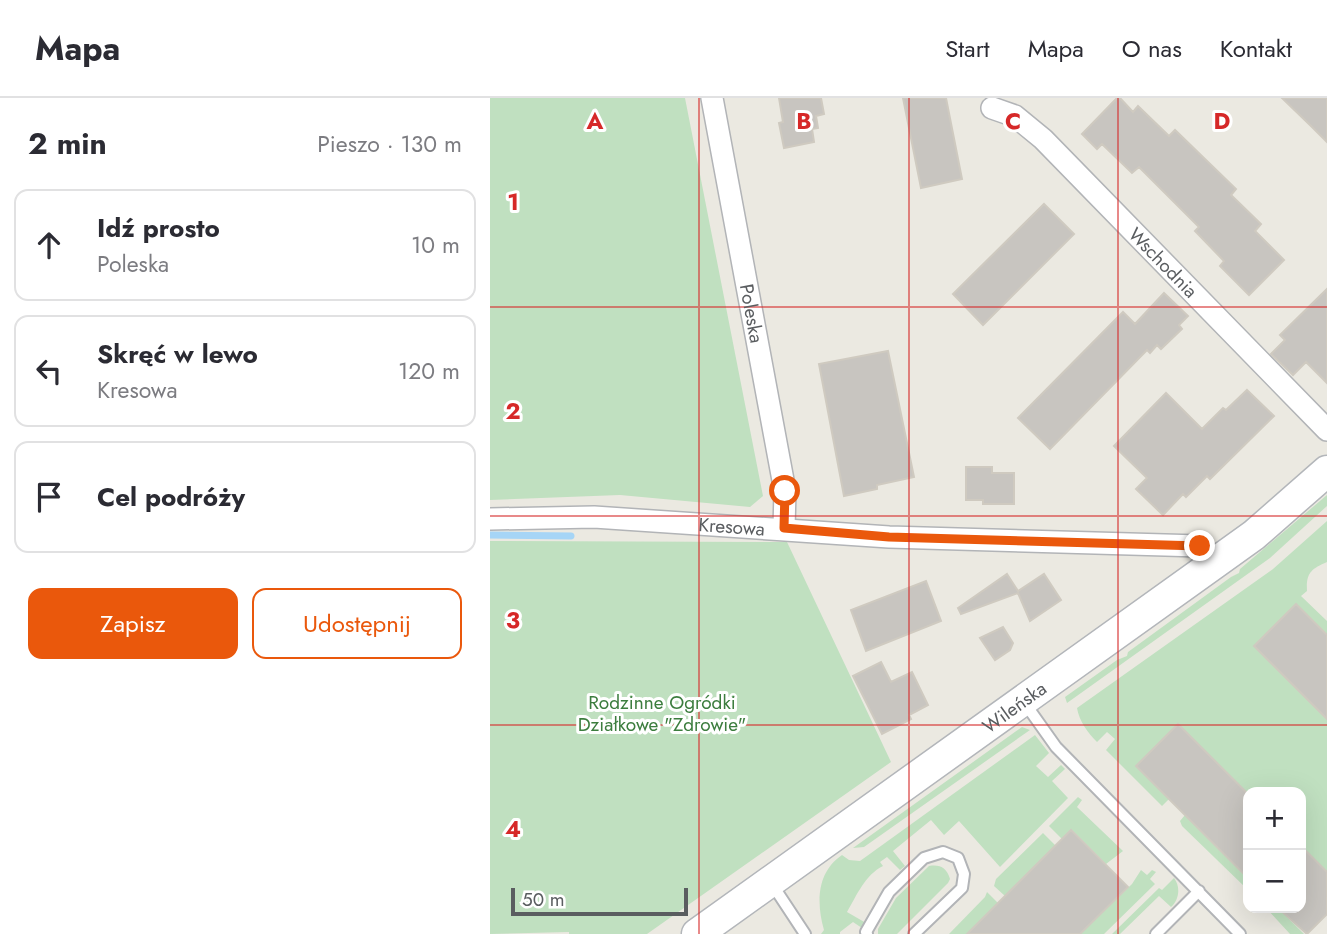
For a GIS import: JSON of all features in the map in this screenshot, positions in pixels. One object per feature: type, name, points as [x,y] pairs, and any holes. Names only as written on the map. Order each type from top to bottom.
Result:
[{"type":"street","name":"Poleska","points":[[712,98],[785,491],[784,528]]},
{"type":"street","name":"Wschodnia","points":[[992,108],[1015,116],[1043,139],[1327,430]]},
{"type":"street","name":"Wileńska","points":[[697,934],[1215,564],[1293,502],[1327,471]]},
{"type":"street","name":"Kresowa","points":[[490,519],[594,517],[889,537],[1200,546],[1215,564]]},
{"type":"lane","points":[[1024,702],[1056,747],[1240,934]]},
{"type":"lane","points":[[867,934],[889,892],[924,858],[943,852],[958,858],[964,874],[962,888],[914,934]]},
{"type":"lane","points":[[771,882],[805,934]]},
{"type":"lane","points":[[1156,934],[1199,891]]},
{"type":"green space","points":[[490,98],[685,98],[763,496],[750,507],[620,495],[490,500]]},
{"type":"green space","points":[[1327,495],[1327,506],[1270,558],[1067,703],[1065,697],[1117,660],[1127,656],[1128,652],[1239,573],[1240,569]]},
{"type":"green space","points":[[1327,521],[1327,562],[1311,572],[1307,580],[1307,591],[1301,596],[1327,621],[1327,635],[1296,604],[1254,646],[1327,719],[1327,872],[1306,851],[1306,787],[1243,789],[1178,724],[1169,799],[1162,806],[1106,750],[1115,739],[1107,732],[1097,742],[1084,726],[1077,708],[1273,569]]},
{"type":"green space","name":"Rodzinne Ogródki Działkowe \"Zdrowie\"","points":[[490,541],[787,542],[891,762],[647,934],[490,934]]},
{"type":"green space","points":[[1022,727],[1030,730],[864,847],[853,848]]},
{"type":"green space","points":[[1035,735],[1049,753],[1036,766],[1048,777],[1061,765],[1065,769],[1052,781],[1068,798],[1000,867],[959,821],[944,835],[931,820],[893,851],[905,866],[900,870],[887,857],[880,862],[883,866],[862,886],[847,912],[866,923],[862,928],[853,922],[840,934],[821,934],[824,930],[820,909],[821,888],[823,879],[834,862],[842,855],[849,860],[860,861]]},
{"type":"green space","points":[[1078,797],[1082,800],[1077,807],[1123,851],[1106,864],[1072,830],[1062,839],[1049,826]]},
{"type":"green space","points":[[1185,815],[1243,874],[1243,885],[1182,826],[1180,821]]},
{"type":"green space","points":[[1043,833],[1056,846],[1005,896],[994,886],[996,879]]},
{"type":"green space","points":[[929,866],[940,866],[945,870],[950,879],[948,883],[897,934],[878,934],[878,929],[896,898]]},
{"type":"green space","points":[[1141,870],[1147,875],[1152,870],[1156,872],[1150,879],[1155,884],[1104,934],[1080,934],[1132,884]]},
{"type":"green space","points":[[1174,878],[1178,893],[1171,907],[1159,896],[1120,934],[1112,934],[1159,888],[1162,890]]},
{"type":"green space","points":[[987,892],[998,903],[967,934],[949,934],[985,897]]},
{"type":"green space","points":[[1271,913],[1283,913],[1304,934],[1290,934]]},
{"type":"building","points":[[779,98],[821,98],[824,114],[816,116],[818,128],[812,129],[814,142],[784,148],[779,123],[783,122]]},
{"type":"building","points":[[903,98],[946,98],[962,179],[921,188]]},
{"type":"building","points":[[1117,98],[1133,112],[1138,106],[1169,136],[1175,130],[1236,189],[1231,195],[1261,224],[1255,231],[1284,260],[1249,295],[1220,266],[1224,261],[1195,231],[1199,227],[1139,167],[1132,173],[1102,144],[1097,149],[1082,134]]},
{"type":"building","points":[[1282,98],[1327,98],[1327,142],[1311,126]]},
{"type":"building","points":[[1044,204],[1074,234],[983,325],[953,294]]},
{"type":"building","points":[[1327,289],[1327,383],[1306,362],[1293,375],[1271,354],[1285,340],[1280,335]]},
{"type":"building","points":[[1164,293],[1188,316],[1179,325],[1182,329],[1161,349],[1157,345],[1150,353],[1147,350],[1050,449],[1018,418],[1123,312],[1135,324]]},
{"type":"building","points":[[888,351],[914,477],[844,496],[819,364]]},
{"type":"building","points":[[1247,390],[1274,416],[1210,479],[1207,476],[1186,497],[1183,494],[1163,515],[1136,489],[1147,478],[1114,446],[1166,393],[1202,429],[1223,408],[1226,410]]},
{"type":"building","points":[[966,467],[992,467],[992,473],[1014,473],[1014,504],[983,504],[983,500],[966,500]]},
{"type":"building","points":[[1007,574],[1018,591],[1044,574],[1061,600],[1030,621],[1018,593],[961,614],[958,608]]},
{"type":"building","points":[[926,581],[941,621],[866,651],[851,610]]},
{"type":"building","points":[[1296,604],[1327,635],[1327,719],[1254,646]]},
{"type":"building","points":[[1003,627],[1013,643],[1010,650],[995,660],[980,638]]},
{"type":"building","points":[[881,662],[891,682],[912,672],[928,705],[909,715],[911,719],[882,734],[853,676]]},
{"type":"building","points":[[1178,724],[1243,789],[1243,873],[1136,766]]},
{"type":"building","points":[[1071,830],[1128,887],[1080,934],[967,934]]},
{"type":"building","points":[[1306,851],[1327,872],[1327,914],[1307,934],[1284,913],[1306,913]]},
{"type":"waterway","points":[[490,535],[571,536]]},
{"type":"route","points":[[785,491],[784,528],[889,537],[1200,546]]}]
